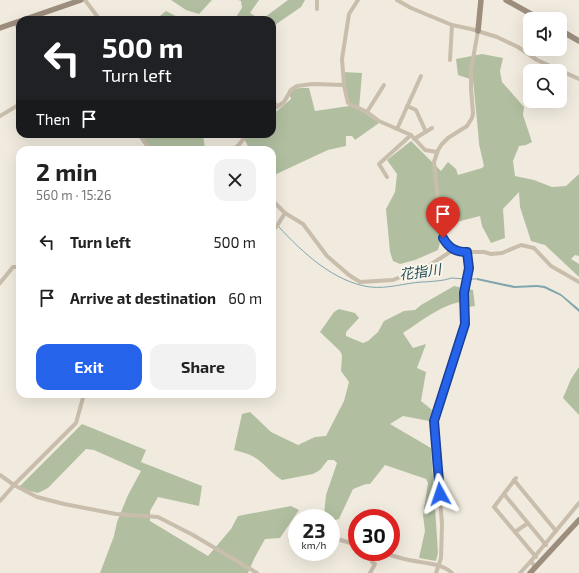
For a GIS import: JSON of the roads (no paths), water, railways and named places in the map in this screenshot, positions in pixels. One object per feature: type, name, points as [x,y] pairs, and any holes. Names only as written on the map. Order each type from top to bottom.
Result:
[{"type":"street","points":[[34,16],[81,0]]},
{"type":"street","points":[[85,0],[97,16]]},
{"type":"street","points":[[317,0],[317,9]]},
{"type":"street","points":[[358,0],[349,14],[347,34],[343,49],[342,64],[344,85],[348,103],[367,112],[379,121],[412,137],[425,150],[437,152]]},
{"type":"street","points":[[397,0],[411,8],[452,25],[497,37],[523,50]]},
{"type":"street","points":[[481,0],[478,31],[471,70],[472,118],[467,126],[448,138],[442,144],[437,152],[434,168],[441,231],[445,242],[453,250],[467,252],[477,251],[491,254],[502,253],[521,245],[534,248],[551,266],[579,282]]},
{"type":"street","points":[[506,0],[527,12]]},
{"type":"street","points":[[0,28],[16,22]]},
{"type":"street","points":[[450,60],[452,25]]},
{"type":"street","points":[[567,34],[579,41]]},
{"type":"street","points":[[532,56],[579,79]]},
{"type":"street","points":[[397,129],[421,76]]},
{"type":"street","points":[[277,107],[287,99],[297,86],[308,84],[344,85]]},
{"type":"street","points":[[367,112],[384,85]]},
{"type":"street","points":[[0,116],[16,106]]},
{"type":"street","points":[[407,106],[416,110],[426,132]]},
{"type":"street","points":[[388,176],[379,164],[412,137],[432,128]]},
{"type":"street","points":[[238,146],[244,138]]},
{"type":"street","points":[[276,204],[285,213],[303,224],[327,256],[349,275],[360,282],[394,280],[430,265],[453,250]]},
{"type":"street","points":[[276,227],[285,213]]},
{"type":"street","points":[[436,573],[441,558],[442,524],[434,421],[465,324],[464,293],[469,268],[467,252]]},
{"type":"street","points":[[0,283],[13,267],[16,267]]},
{"type":"street","points":[[0,501],[76,423],[83,398]]},
{"type":"street","points":[[0,475],[14,485],[37,497],[116,514],[158,518],[193,535],[257,573]]},
{"type":"street","points":[[536,556],[494,507],[515,479],[556,531]]},
{"type":"street","points":[[504,494],[546,545]]},
{"type":"street","points":[[520,573],[546,545],[579,503]]},
{"type":"street","points":[[530,573],[579,520]]},
{"type":"street","points":[[515,532],[528,523]]},
{"type":"street","points":[[400,558],[439,566],[452,573]]},
{"type":"street","points":[[370,573],[375,564],[373,561]]},
{"type":"street","points":[[531,561],[535,568]]},
{"type":"water","name":"花指川","points":[[477,278],[515,286],[545,286],[561,294],[579,309],[579,312],[561,296],[544,288],[514,288],[477,280]]},
{"type":"waterway","name":"花指川","points":[[279,227],[298,247],[320,265],[332,273],[357,284],[370,287],[383,287],[452,278],[465,279]]},
{"type":"waterway","name":"花指川","points":[[468,279],[477,279]]}]
